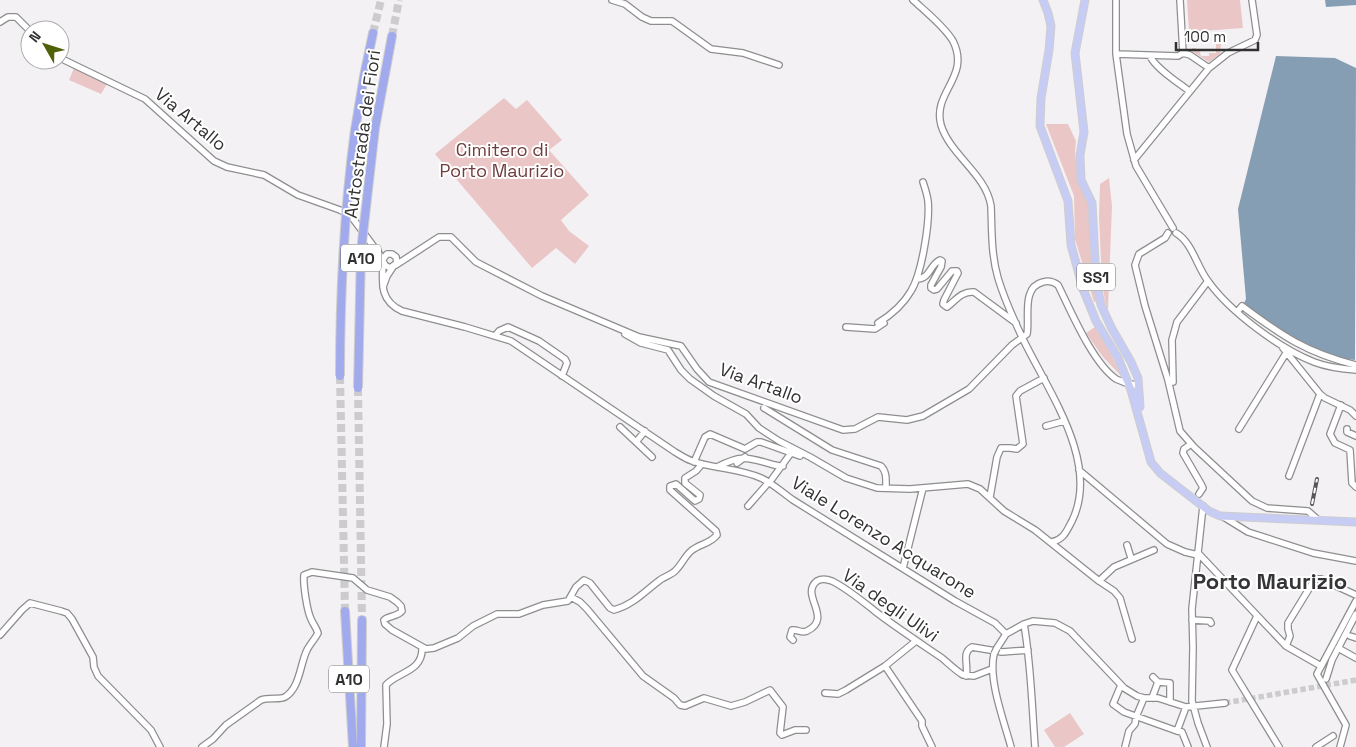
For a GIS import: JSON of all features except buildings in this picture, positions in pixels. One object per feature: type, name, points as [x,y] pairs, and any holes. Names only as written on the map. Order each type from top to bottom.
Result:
[{"type":"highway","name":"Autostrada dei Fiori","points":[[340,376],[344,229],[355,130],[373,33]]},
{"type":"highway","name":"Autostrada dei Fiori","points":[[358,388],[361,251],[375,128],[392,36]]},
{"type":"highway","name":"A10","points":[[345,611],[353,747]]},
{"type":"highway","name":"A10","points":[[361,747],[362,620]]},
{"type":"main road","name":"SS1","points":[[1043,0],[1051,26],[1041,98],[1040,126],[1068,200],[1071,245],[1082,286],[1096,321],[1135,385],[1141,421]]},
{"type":"main road","name":"SS1","points":[[1085,0],[1076,53],[1084,132],[1080,162],[1082,184],[1091,198],[1093,208],[1096,279],[1101,305],[1131,362],[1141,421],[1148,453],[1153,465],[1160,473],[1211,512],[1222,516],[1356,522]]},
{"type":"street","points":[[612,0],[625,4],[642,17],[651,21],[672,21],[711,49],[743,53],[779,65]]},
{"type":"street","points":[[913,0],[947,34],[955,48],[958,70],[943,97],[940,108],[941,124],[945,135],[982,183],[989,197],[994,262],[1005,297],[1023,338],[1057,403],[1072,442],[1079,470],[1079,503],[1065,534],[1057,541],[1052,542]]},
{"type":"street","points":[[1116,0],[1116,54],[1124,120],[1134,160],[1171,229],[1185,240],[1208,281],[1237,312],[1288,350],[1326,365],[1356,370]]},
{"type":"street","points":[[1180,0],[1183,53]]},
{"type":"street","points":[[1134,160],[1209,68],[1228,53],[1255,40],[1257,35],[1252,0]]},
{"type":"street","points":[[0,22],[8,17],[16,17],[20,21]]},
{"type":"street","points":[[1116,54],[1178,56],[1183,53],[1190,55],[1209,68]]},
{"type":"street","points":[[1150,56],[1157,65],[1189,91]]},
{"type":"street","name":"Via Artallo","points":[[70,63],[145,99],[214,161],[227,167],[264,175],[298,194],[351,216],[385,259],[387,267],[395,266],[439,237],[450,237],[476,262],[488,270],[542,296],[622,331],[645,339],[681,346],[696,369],[709,382],[848,431],[878,416],[907,420],[923,416],[969,389],[1012,345],[1023,338]]},
{"type":"street","points":[[878,323],[902,304],[911,292],[917,279],[928,221],[928,201],[923,182]]},
{"type":"street","points":[[1171,229],[1165,238],[1138,254],[1135,259],[1135,265],[1145,306],[1170,388],[1179,428],[1191,444],[1256,504],[1266,508],[1308,511],[1317,519]]},
{"type":"street","name":"Via Artallo","points":[[385,259],[395,255],[414,253]]},
{"type":"street","points":[[384,287],[387,276],[397,261],[395,255]]},
{"type":"street","points":[[385,259],[382,282],[385,294],[390,304],[402,312],[465,327],[516,344],[675,452],[694,462],[717,467],[733,465],[745,457],[783,466]]},
{"type":"street","points":[[917,279],[922,279],[926,276],[935,263],[940,260],[942,264],[931,288],[937,289],[952,271],[957,271],[958,273],[944,300],[943,304],[945,306],[947,307],[968,292],[974,292],[1016,322]]},
{"type":"street","points":[[1173,382],[1172,340],[1176,322],[1208,281]]},
{"type":"street","points":[[1023,338],[1027,334],[1027,303],[1032,290],[1042,282],[1053,282],[1058,285],[1076,325],[1103,365],[1117,379],[1135,385],[1138,398]]},
{"type":"street","points":[[1237,312],[1242,306],[1306,349],[1329,358],[1356,365]]},
{"type":"street","points":[[846,328],[874,329],[884,323],[890,315]]},
{"type":"street","points":[[495,336],[499,331],[508,327],[539,341],[566,359],[567,363],[562,376]]},
{"type":"street","points":[[622,331],[630,338],[641,343],[668,350],[681,370],[690,378],[714,396],[743,412],[759,428],[779,441],[855,482],[877,488],[923,488],[968,484],[977,487],[1004,511],[1052,542],[1118,595],[1132,639]]},
{"type":"street","points":[[1288,350],[1320,394],[1348,409],[1356,416]]},
{"type":"street","points":[[1239,428],[1288,350]]},
{"type":"street","points":[[1296,362],[1297,356],[1300,355]]},
{"type":"street","points":[[990,497],[997,457],[1001,448],[1017,449],[1023,444],[1016,396],[1020,391],[1044,378]]},
{"type":"street","points":[[1289,476],[1320,394]]},
{"type":"street","points":[[1341,405],[1330,434],[1335,443],[1350,450],[1352,483],[1356,487]]},
{"type":"street","points":[[764,408],[832,450],[881,466],[886,476],[886,488]]},
{"type":"street","points":[[1046,426],[1064,421]]},
{"type":"street","points":[[620,427],[652,457]]},
{"type":"street","points":[[1347,429],[1347,432],[1356,436]]},
{"type":"street","points":[[636,442],[645,431]]},
{"type":"street","points":[[694,462],[708,435],[745,449],[757,442],[762,442],[811,460],[816,460]]},
{"type":"street","points":[[1191,444],[1184,449],[1183,453],[1203,488],[1199,494]]},
{"type":"street","points":[[748,506],[783,466],[791,453]]},
{"type":"street","points":[[202,747],[213,739],[226,725],[261,700],[286,696],[294,687],[308,647],[318,633],[311,618],[303,585],[304,575],[312,572],[353,578],[372,593],[390,598],[401,606],[402,611],[397,616],[388,617],[384,620],[385,624],[426,649],[434,648],[458,638],[473,626],[496,614],[519,614],[543,605],[568,601],[572,598],[576,587],[581,581],[587,580],[610,608],[614,610],[641,597],[664,578],[672,574],[692,550],[709,543],[717,535],[716,531],[670,490],[670,486],[676,484],[690,498],[696,501],[699,499],[700,495],[685,483],[686,478],[702,464]]},
{"type":"street","name":"Viale Lorenzo Acquarone","points":[[733,465],[742,472],[770,481],[793,500],[955,601],[995,623],[1006,634]]},
{"type":"street","points":[[1079,470],[1167,544],[1185,552],[1198,554],[1286,646],[1321,666]]},
{"type":"street","points":[[903,568],[923,488]]},
{"type":"street","points":[[1177,732],[1189,707],[1193,650],[1191,615],[1203,506]]},
{"type":"street","points":[[1222,516],[1242,529],[1313,552],[1356,561]]},
{"type":"street","points":[[1127,545],[1132,558]]},
{"type":"street","points":[[1099,581],[1114,567],[1154,550]]},
{"type":"street","name":"Via degli Ulivi","points":[[793,640],[790,637],[792,630],[796,629],[802,632],[814,625],[818,616],[817,608],[810,594],[811,590],[816,582],[826,579],[850,592],[916,642],[966,676]]},
{"type":"street","points":[[1286,646],[1290,636],[1288,622],[1315,579],[1320,579],[1356,595]]},
{"type":"street","points":[[572,598],[580,602],[587,609],[643,676],[680,704],[685,706],[704,698],[727,705],[739,705],[770,690],[783,707],[780,733],[782,735],[795,730],[806,730]]},
{"type":"street","points":[[1340,747],[1346,724],[1317,674],[1356,601]]},
{"type":"street","points":[[0,635],[30,603],[54,608],[66,614],[74,623],[93,657],[94,667],[98,676],[151,730],[160,747]]},
{"type":"street","points":[[1326,679],[1332,660],[1342,650],[1356,614]]},
{"type":"street","points":[[1191,615],[1211,623]]},
{"type":"street","points":[[1257,616],[1232,670],[1279,747]]},
{"type":"street","points":[[1011,747],[992,669],[996,651],[1006,634],[1034,621],[1048,621],[1064,627],[1076,636],[1126,690],[1144,698],[1158,698],[1189,707],[1225,703]]},
{"type":"street","points":[[1024,624],[1028,650],[1035,747]]},
{"type":"street","points":[[825,693],[838,694],[885,666],[916,642]]},
{"type":"street","points":[[992,669],[974,676],[966,676],[968,669],[967,650],[972,646],[1002,652],[1028,650]]},
{"type":"street","points":[[384,747],[387,724],[385,690],[388,682],[398,678],[418,663],[422,656],[422,648]]},
{"type":"street","points":[[1193,650],[1201,651]]},
{"type":"street","points":[[1342,650],[1356,658]]},
{"type":"street","points":[[885,666],[922,721],[922,726],[932,747]]},
{"type":"street","points":[[1153,677],[1158,682],[1170,683],[1170,702]]},
{"type":"street","points":[[1152,698],[1158,682]]},
{"type":"street","points":[[1121,685],[1113,704],[1124,712],[1136,717],[1177,732],[1182,732],[1188,747]]},
{"type":"street","points":[[1125,747],[1129,731],[1136,724],[1136,717],[1144,698]]},
{"type":"street","points":[[1189,707],[1207,747]]},
{"type":"street","points":[[1316,747],[1333,736]]},
{"type":"green space","points":[[1187,0],[1240,0],[1243,28],[1189,32]]},
{"type":"green space","points":[[1216,43],[1221,43],[1220,54],[1209,62],[1192,51],[1192,48],[1196,48],[1196,50],[1201,49],[1201,56],[1209,56],[1209,53],[1216,53]]},
{"type":"green space","points":[[74,68],[107,84],[101,94],[69,80]]},
{"type":"green space","name":"Cimitero di Porto Maurizio","points":[[504,98],[516,109],[527,100],[562,140],[549,150],[589,195],[561,220],[569,231],[589,246],[575,264],[556,248],[532,268],[435,154]]},
{"type":"green space","points":[[1046,124],[1068,124],[1076,141],[1078,182],[1089,205],[1098,301],[1094,302],[1075,239],[1074,196]]},
{"type":"green space","points":[[1109,178],[1112,206],[1108,309],[1106,308],[1102,281],[1099,217],[1100,184]]},
{"type":"green space","points":[[1095,327],[1121,376],[1103,357],[1086,333]]},
{"type":"green space","points":[[1070,713],[1084,734],[1064,747],[1055,747],[1044,730]]},
{"type":"water","points":[[1325,0],[1356,0],[1356,5],[1326,7]]},
{"type":"water","points":[[1276,56],[1335,58],[1356,68],[1355,360],[1324,353],[1295,340],[1269,323],[1244,303],[1246,299],[1238,209]]},
{"type":"tunnel","points":[[373,33],[381,0]]},
{"type":"tunnel","points":[[392,36],[399,0]]},
{"type":"tunnel","points":[[340,376],[345,611]]},
{"type":"tunnel","points":[[358,388],[362,620]]},
{"type":"tunnel","points":[[1225,703],[1356,680]]},
{"type":"railway","points":[[1312,504],[1317,479]]},
{"type":"district","name":"Porto Maurizio","points":[[1270,581]]}]
